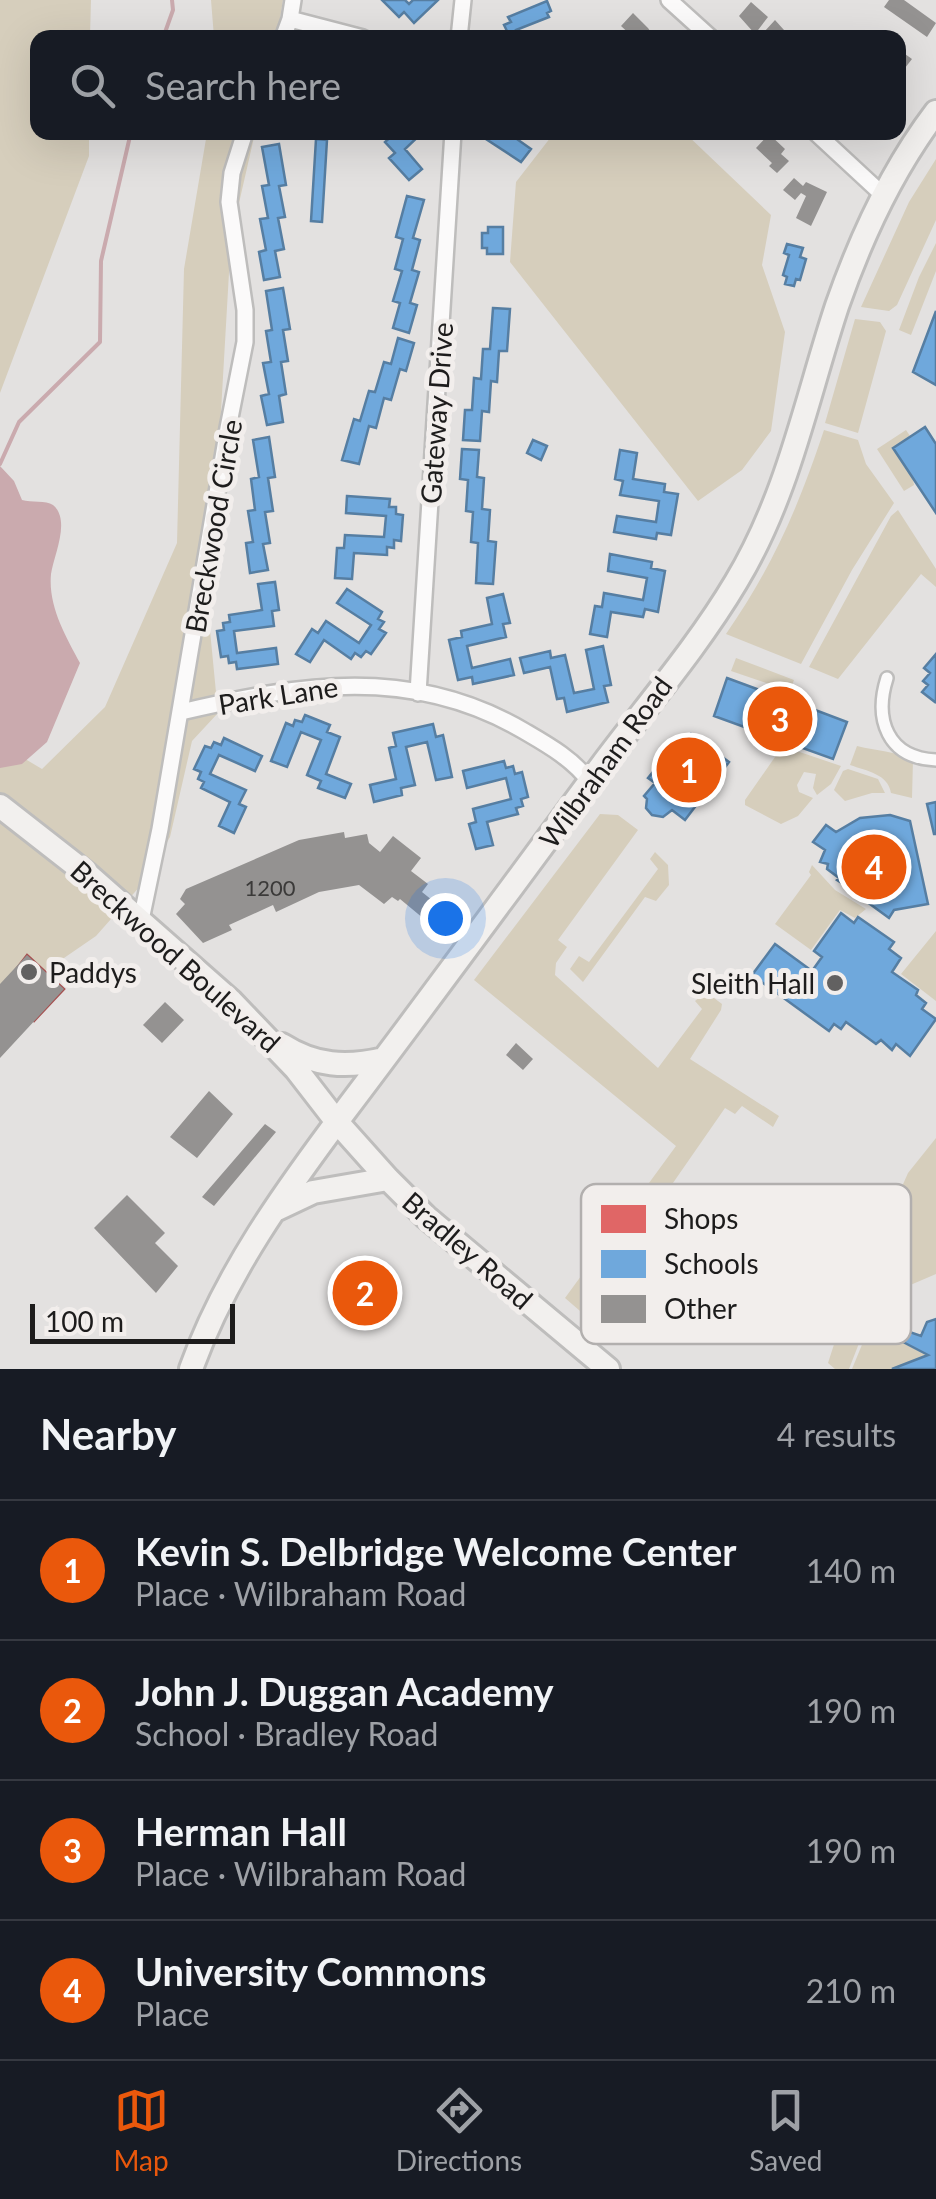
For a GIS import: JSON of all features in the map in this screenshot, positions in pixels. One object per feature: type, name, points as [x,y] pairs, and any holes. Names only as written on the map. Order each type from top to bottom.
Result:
[{"type":"main road","name":"Wilbraham Road","points":[[191,1369],[217,1304],[336,1122],[722,604],[758,542],[796,447],[838,306],[883,196],[936,112]]},
{"type":"main road","name":"Breckwood Boulevard","points":[[0,806],[141,920],[264,1032],[336,1122]]},
{"type":"main road","points":[[264,1032],[300,1056],[324,1064],[384,1058]]},
{"type":"main road","name":"Bradley Road","points":[[336,1122],[388,1180],[435,1224],[608,1369]]},
{"type":"main road","points":[[277,1209],[313,1192],[388,1180]]},
{"type":"street","points":[[286,30],[293,0]]},
{"type":"street","points":[[460,30],[462,0]]},
{"type":"street","points":[[670,0],[702,30]]},
{"type":"street","points":[[290,19],[332,30]]},
{"type":"street","name":"Breckwood Circle","points":[[141,920],[245,342],[244,300],[229,210],[232,173],[242,140]]},
{"type":"street","name":"Gateway Drive","points":[[418,693],[452,140]]},
{"type":"street","points":[[824,140],[883,196]]},
{"type":"street","points":[[888,678],[881,707],[890,738],[911,754],[936,760]]},
{"type":"street","name":"Park Lane","points":[[181,712],[312,686],[362,684],[418,693],[474,707],[517,727],[579,767],[590,782]]},
{"type":"shaded area","points":[[0,0],[91,0],[90,30],[30,30],[30,140],[89,140],[89,156],[0,393]]},
{"type":"shaded area","points":[[211,0],[283,0],[278,30],[213,30]]},
{"type":"shaded area","points":[[206,140],[253,140],[231,238],[209,620],[218,713],[192,741],[170,837],[142,884],[96,936],[0,1002],[0,744],[42,769],[105,707],[177,543],[184,269]]},
{"type":"shaded area","points":[[549,140],[692,140],[771,215],[762,265],[785,332],[771,431],[742,470],[698,501],[510,262],[516,182]]},
{"type":"shaded area","points":[[936,159],[936,220],[897,305],[889,311],[861,307],[909,202]]},
{"type":"shaded area","points":[[936,243],[936,271],[911,335],[899,330]]},
{"type":"shaded area","points":[[855,319],[880,322],[886,331],[858,433],[825,423]]},
{"type":"shaded area","points":[[824,430],[858,440],[866,464],[894,503],[801,664],[726,634],[783,536]]},
{"type":"shaded area","points":[[906,430],[910,436],[893,448],[913,479],[914,485],[904,491],[877,449]]},
{"type":"shaded area","points":[[0,466],[14,481],[22,500],[50,503],[58,511],[61,528],[51,574],[52,597],[80,663],[47,742],[22,764],[0,768]]},
{"type":"shaded area","points":[[898,510],[936,569],[936,587],[921,574],[838,679],[809,667],[891,516]]},
{"type":"shaded area","points":[[736,658],[794,680],[790,691],[731,671]]},
{"type":"shaded area","points":[[779,745],[841,766],[831,784],[817,795],[813,788],[816,774],[804,772],[797,785],[799,792],[813,798],[798,816],[781,824],[745,805]]},
{"type":"shaded area","points":[[857,746],[913,760],[912,798],[891,793],[881,777],[850,765]]},
{"type":"shaded area","points":[[848,769],[878,779],[885,793],[845,801],[834,790],[843,771]]},
{"type":"shaded area","points":[[600,814],[618,815],[638,830],[558,940],[567,947],[556,963],[555,975],[658,1068],[702,1009],[695,1001],[706,992],[722,1004],[721,1010],[690,1059],[779,1116],[773,1127],[742,1106],[735,1114],[725,1108],[672,1184],[648,1184],[676,1146],[474,980]]},
{"type":"shaded area","points":[[655,852],[668,865],[669,885],[656,901],[645,897],[583,982],[570,969],[579,956],[589,962],[658,869],[650,859]]},
{"type":"shaded area","points":[[812,865],[835,890],[866,909],[855,918],[840,910],[811,950],[775,924],[811,875]]},
{"type":"shaded area","points":[[936,931],[936,1001],[901,974]]},
{"type":"shaded area","points":[[936,1138],[936,1274],[911,1285],[911,1184],[903,1184]]},
{"type":"shaded area","points":[[581,1276],[581,1312],[565,1298]]},
{"type":"shaded area","points":[[834,1344],[859,1344],[849,1369],[835,1369],[828,1363]]},
{"type":"shaded area","points":[[862,1344],[905,1344],[926,1355],[893,1369],[852,1369]]},
{"type":"building: Shops","name":"Paddys","points":[[27,955],[64,989],[34,1021],[0,990]]},
{"type":"building: Schools","points":[[382,0],[405,0],[409,4],[413,0],[438,0],[414,23],[404,12],[399,17]]},
{"type":"building: Schools","points":[[547,1],[551,11],[547,13],[549,17],[516,30],[506,30],[504,25],[511,22],[508,17]]},
{"type":"building: Schools","points":[[316,140],[327,140],[322,222],[311,221]]},
{"type":"building: Schools","points":[[415,140],[405,149],[422,169],[409,180],[389,158],[395,153],[385,142]]},
{"type":"building: Schools","points":[[488,140],[518,140],[531,149],[521,162]]},
{"type":"building: Schools","points":[[279,144],[286,185],[279,186],[285,217],[278,218],[284,249],[275,251],[280,277],[264,280],[259,252],[266,250],[260,219],[268,218],[262,186],[269,185],[262,147]]},
{"type":"building: Schools","points":[[407,196],[424,200],[413,238],[420,240],[412,270],[419,272],[410,303],[417,305],[409,333],[393,328],[400,303],[393,301],[402,271],[395,269],[403,239],[396,237]]},
{"type":"building: Schools","points":[[488,227],[503,227],[503,254],[487,254],[487,248],[482,248],[482,233],[488,233]]},
{"type":"building: Schools","points":[[787,244],[803,248],[800,257],[806,259],[800,280],[796,279],[794,286],[785,284],[787,277],[783,275],[789,255],[784,253]]},
{"type":"building: Schools","points":[[283,288],[290,329],[283,330],[288,361],[281,362],[286,394],[279,396],[283,422],[267,425],[261,396],[269,394],[263,363],[271,362],[266,331],[272,330],[266,291]]},
{"type":"building: Schools","points":[[493,308],[510,309],[507,351],[499,351],[497,382],[491,381],[489,412],[482,411],[480,441],[463,440],[465,410],[472,410],[474,378],[481,379],[483,349],[490,349]]},
{"type":"building: Schools","points":[[936,311],[936,385],[913,372]]},
{"type":"building: Schools","points":[[398,338],[414,343],[406,371],[400,369],[391,400],[384,398],[376,428],[369,426],[359,464],[342,460],[354,419],[360,421],[384,362],[391,364]]},
{"type":"building: Schools","points":[[925,427],[936,444],[936,513],[893,448]]},
{"type":"building: Schools","points":[[269,437],[275,477],[268,478],[273,511],[265,512],[270,543],[263,544],[268,570],[250,573],[246,543],[253,542],[248,511],[255,510],[251,479],[259,477],[253,440]]},
{"type":"building: Schools","points":[[533,440],[547,446],[541,460],[527,453]]},
{"type":"building: Schools","points":[[462,449],[479,450],[477,477],[484,478],[482,509],[490,510],[488,541],[496,542],[493,584],[476,583],[478,543],[471,542],[473,512],[466,511],[468,480],[460,479]]},
{"type":"building: Schools","points":[[620,450],[637,453],[633,479],[665,484],[664,492],[678,494],[671,535],[657,533],[656,539],[614,532],[617,516],[656,522],[659,501],[620,495],[623,481],[615,479]]},
{"type":"building: Schools","points":[[347,496],[390,499],[389,507],[396,507],[396,514],[403,515],[401,541],[394,540],[394,548],[387,547],[387,555],[354,553],[352,579],[335,578],[337,548],[344,548],[345,535],[384,537],[386,516],[346,513]]},
{"type":"building: Schools","points":[[610,554],[652,562],[651,568],[665,571],[658,612],[645,609],[643,617],[611,612],[607,637],[590,634],[595,606],[602,607],[604,593],[643,600],[647,578],[608,571]]},
{"type":"building: Schools","points":[[275,582],[279,610],[272,611],[274,626],[234,631],[237,653],[276,648],[278,664],[237,669],[236,662],[229,663],[228,656],[221,657],[217,631],[224,630],[223,623],[230,622],[229,615],[262,610],[258,584]]},
{"type":"building: Schools","points":[[347,589],[382,612],[378,619],[384,622],[379,629],[386,633],[371,654],[366,651],[361,657],[355,653],[351,659],[324,640],[310,662],[296,654],[312,629],[318,633],[326,621],[359,643],[371,625],[337,603]]},
{"type":"building: Schools","points":[[503,594],[510,623],[503,624],[506,637],[467,646],[472,668],[510,659],[514,675],[473,684],[472,677],[458,680],[449,640],[462,637],[461,631],[492,624],[487,598]]},
{"type":"building: Schools","points":[[603,646],[611,685],[604,686],[608,702],[567,712],[564,698],[557,699],[550,667],[524,673],[520,658],[550,651],[551,658],[565,655],[574,693],[594,689],[586,650]]},
{"type":"building: Schools","points":[[936,654],[935,702],[922,692],[928,685],[923,681],[930,673],[924,668]]},
{"type":"building: Schools","points":[[727,678],[784,699],[786,694],[796,697],[794,702],[847,722],[833,759],[714,716]]},
{"type":"building: Schools","points":[[305,715],[330,725],[327,732],[340,737],[326,774],[351,784],[345,798],[318,788],[321,781],[307,775],[321,740],[301,732],[287,767],[271,761],[286,723],[293,726],[295,720],[302,722]]},
{"type":"building: Schools","points":[[433,724],[436,737],[443,735],[452,777],[436,780],[427,742],[406,747],[415,785],[401,788],[402,795],[374,802],[370,785],[396,779],[389,748],[396,746],[393,733]]},
{"type":"building: Schools","points":[[691,734],[729,762],[685,820],[672,810],[663,817],[652,815],[644,796],[655,783],[648,778],[681,737],[686,741]]},
{"type":"building: Schools","points":[[224,738],[262,756],[255,771],[219,755],[210,774],[246,790],[239,804],[246,807],[234,833],[219,826],[230,802],[201,788],[201,772],[194,769],[205,746],[211,748],[214,742],[221,745]]},
{"type":"building: Schools","points":[[504,761],[506,768],[513,766],[515,774],[522,772],[528,797],[521,799],[523,806],[516,808],[518,814],[487,822],[493,845],[476,849],[469,824],[476,822],[473,809],[511,799],[506,778],[467,788],[463,771]]},
{"type":"building: Schools","points":[[936,802],[936,834],[934,834],[927,804]]},
{"type":"building: Schools","points":[[890,815],[910,821],[928,904],[894,910],[889,918],[837,880],[827,869],[828,864],[820,862],[825,850],[813,842],[826,825],[836,832],[860,818]]},
{"type":"building: Schools","name":"Sleith Hall","points":[[841,913],[854,923],[858,917],[894,942],[889,949],[901,958],[892,972],[918,990],[916,995],[926,1003],[922,1009],[936,1019],[910,1056],[896,1044],[892,1050],[881,1040],[876,1044],[846,1022],[841,1029],[834,1024],[829,1031],[752,975],[775,944],[812,971],[822,957],[814,951]]},
{"type":"building: Schools","points":[[936,1319],[936,1369],[892,1369],[928,1355],[907,1344],[911,1344],[911,1332],[921,1336],[927,1322]]},
{"type":"building: Other","points":[[889,0],[904,0],[936,23],[927,37],[884,7]]},
{"type":"building: Other","points":[[751,2],[768,17],[758,30],[751,30],[739,16]]},
{"type":"building: Other","points":[[633,13],[649,30],[625,30],[621,26]]},
{"type":"building: Other","points":[[775,20],[784,30],[766,30]]},
{"type":"building: Other","points":[[763,140],[775,140],[785,149],[781,154],[789,161],[777,173],[756,148]]},
{"type":"building: Other","points":[[794,178],[803,186],[806,182],[827,192],[811,226],[796,218],[806,196],[801,193],[795,200],[783,190]]},
{"type":"building: Other","points":[[344,832],[345,838],[367,834],[369,843],[380,852],[393,836],[421,858],[411,871],[428,884],[422,892],[453,917],[441,933],[400,899],[392,897],[384,904],[359,885],[319,892],[276,912],[273,905],[229,925],[232,930],[203,943],[176,914],[185,904],[180,899],[186,889],[299,840]]},
{"type":"building: Other","name":"Paddys","points":[[27,955],[64,989],[0,1058],[0,984]]},
{"type":"building: Other","points":[[165,1002],[184,1020],[162,1043],[143,1025]]},
{"type":"building: Other","points":[[516,1043],[533,1059],[523,1070],[506,1055]]},
{"type":"building: Other","points":[[209,1091],[233,1114],[197,1158],[170,1137]]},
{"type":"building: Other","points":[[265,1124],[276,1132],[214,1206],[202,1197]]},
{"type":"building: Other","points":[[127,1195],[165,1233],[155,1243],[178,1266],[156,1293],[94,1228]]},
{"type":"waterway","points":[[166,30],[172,0]]},
{"type":"waterway","points":[[0,464],[19,422],[100,342],[101,261],[129,140]]},
{"type":"place","name":"Herman Hall","points":[[780,719]]},
{"type":"place","name":"Kevin S. Delbridge Welcome Center","points":[[689,770]]},
{"type":"place","name":"University Commons","points":[[874,867]]},
{"type":"place","name":"Paddys","points":[[29,972]]},
{"type":"place","name":"Sleith Hall","points":[[835,983]]},
{"type":"place","name":"John J. Duggan Academy","points":[[365,1293]]}]
